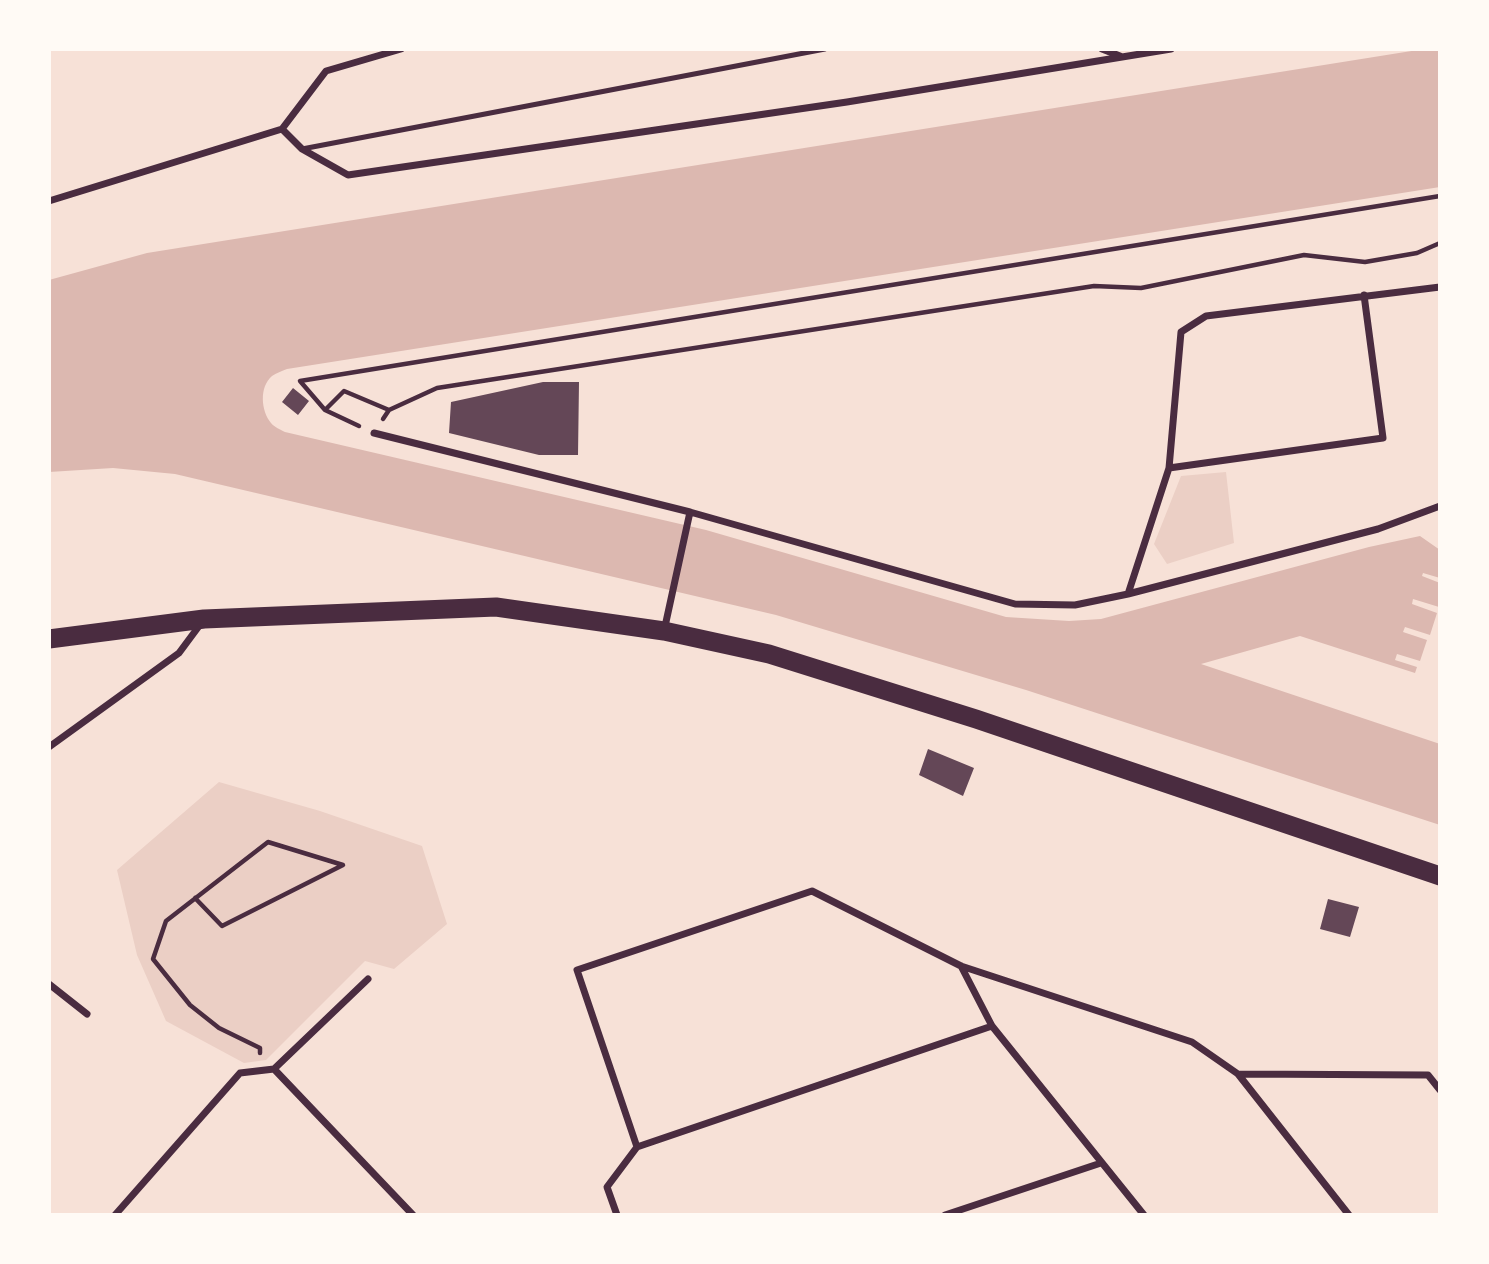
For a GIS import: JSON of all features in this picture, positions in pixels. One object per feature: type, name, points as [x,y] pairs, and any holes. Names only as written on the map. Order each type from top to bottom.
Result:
[{"type":"highway","points":[[49,639],[204,620],[496,607],[664,631],[769,654],[976,719],[1440,876]]},
{"type":"street","points":[[49,201],[282,129],[326,71],[401,49]]},
{"type":"street","points":[[1102,49],[1121,57]]},
{"type":"street","points":[[282,129],[302,149],[348,175],[847,102],[1171,49]]},
{"type":"street","points":[[1128,594],[1169,468],[1181,332],[1206,316],[1440,286]]},
{"type":"street","points":[[1169,468],[1383,438],[1364,295]]},
{"type":"street","points":[[374,433],[690,512],[1015,604],[1075,605],[1128,594],[1378,529],[1440,506]]},
{"type":"street","points":[[664,631],[690,512]]},
{"type":"street","points":[[49,747],[179,653],[204,620]]},
{"type":"street","points":[[637,1147],[577,970],[812,891],[961,966],[1192,1042],[1238,1074],[1349,1215]]},
{"type":"street","points":[[961,966],[992,1026],[1144,1215]]},
{"type":"street","points":[[115,1215],[240,1073],[274,1069],[368,979]]},
{"type":"street","points":[[49,984],[87,1014]]},
{"type":"street","points":[[617,1215],[607,1187],[637,1147],[992,1026]]},
{"type":"street","points":[[274,1069],[412,1215]]},
{"type":"street","points":[[1238,1074],[1428,1075],[1440,1090]]},
{"type":"street","points":[[945,1215],[1101,1163]]},
{"type":"lane","points":[[302,149],[825,49]]},
{"type":"path","points":[[1440,196],[300,381],[325,410],[374,433],[389,410],[437,388],[1094,286],[1141,288],[1304,255],[1365,262],[1417,253],[1440,243]]},
{"type":"path","points":[[325,410],[344,391],[389,410]]},
{"type":"path","points":[[195,898],[222,926],[343,865],[268,842],[166,920],[153,959],[190,1005],[219,1028],[260,1048],[258,1072]]},
{"type":"shaded area","points":[[1424,49],[1440,49],[1440,187],[287,369],[268,381],[263,399],[265,412],[271,423],[285,432],[706,530],[1006,617],[1069,621],[1101,619],[1369,547],[1420,536],[1440,550],[1440,578],[1423,573],[1422,576],[1440,583],[1440,604],[1439,607],[1413,599],[1412,604],[1437,613],[1430,635],[1405,627],[1403,632],[1427,640],[1420,661],[1397,654],[1395,660],[1417,667],[1415,673],[1300,636],[1201,664],[1440,744],[1440,825],[1026,690],[776,615],[175,474],[113,468],[49,472],[49,280],[147,253]]},
{"type":"shaded area","points":[[1226,472],[1234,543],[1167,564],[1154,544],[1181,476]]},
{"type":"shaded area","points":[[219,782],[320,811],[422,846],[447,924],[394,969],[365,961],[266,1060],[244,1063],[166,1021],[137,955],[117,870]]},
{"type":"building","points":[[543,382],[579,382],[578,455],[539,455],[449,433],[451,402]]},
{"type":"building","points":[[293,388],[309,401],[298,415],[282,402]]},
{"type":"building","points":[[928,749],[974,768],[963,796],[919,775]]},
{"type":"building","points":[[1328,899],[1359,907],[1350,937],[1320,929]]}]
